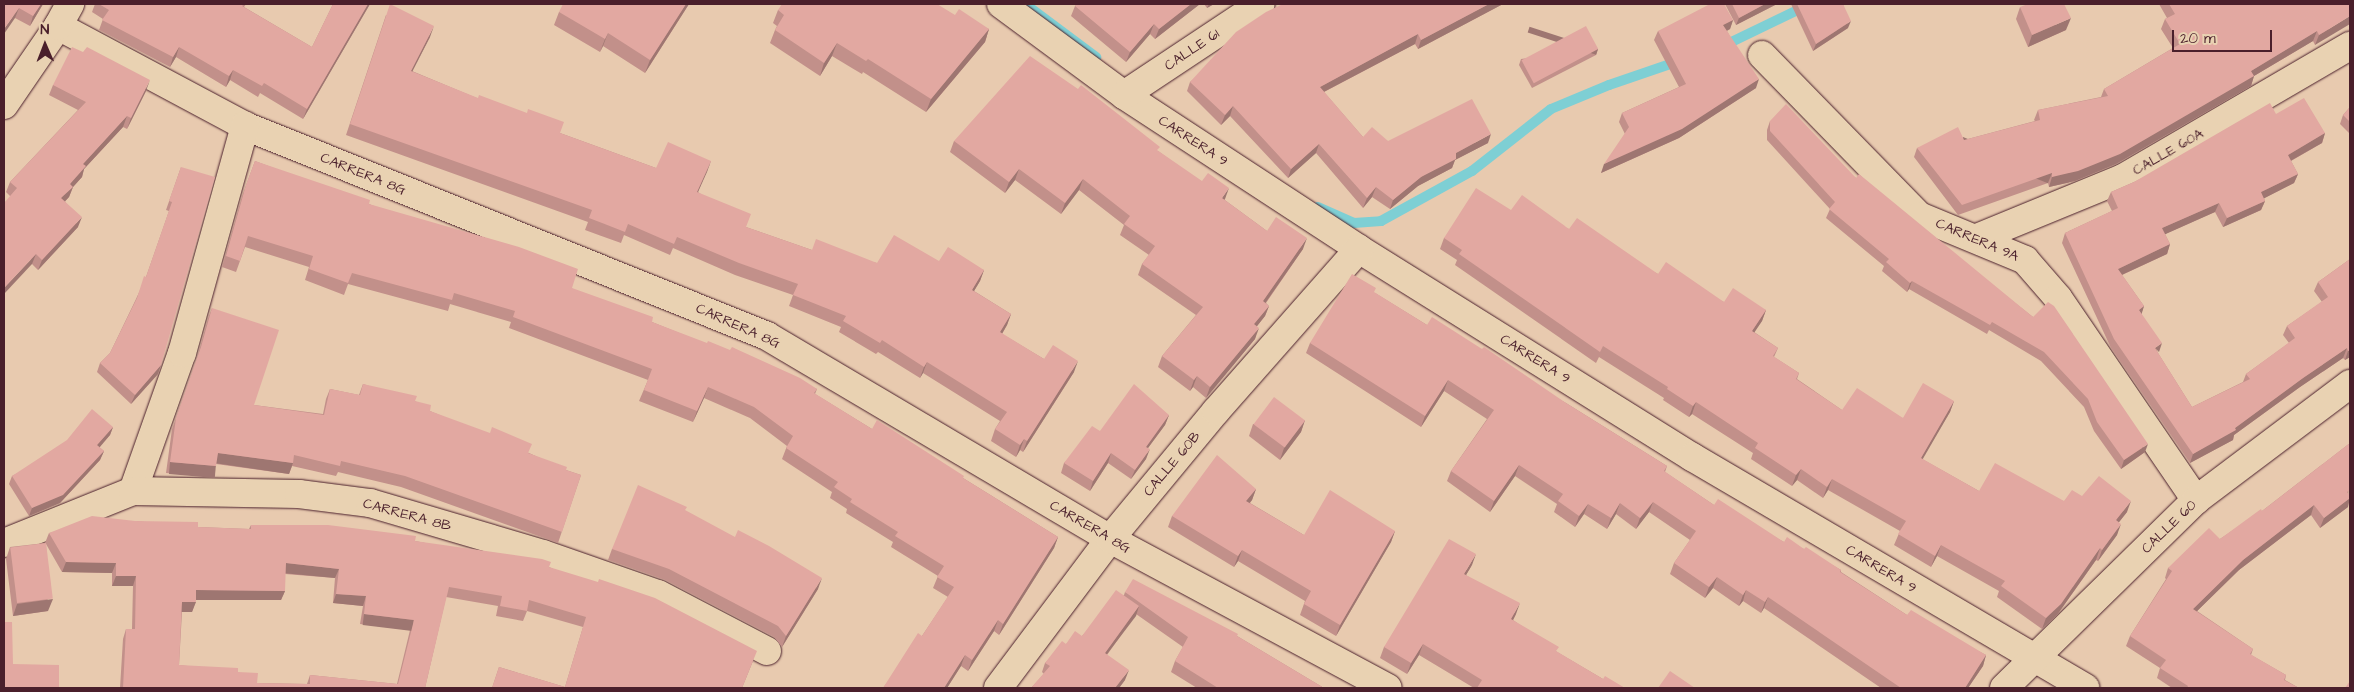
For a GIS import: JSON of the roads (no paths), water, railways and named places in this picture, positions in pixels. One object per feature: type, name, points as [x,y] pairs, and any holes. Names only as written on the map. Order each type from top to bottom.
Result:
[{"type":"street","name":"CARRERA 9","points":[[1001,4],[1124,95],[1359,249],[1692,457],[2032,659],[2085,688]]},
{"type":"street","name":"CALLE 61","points":[[1124,95],[1261,4]]},
{"type":"street","points":[[4,105],[64,15]]},
{"type":"street","name":"CARRERA 8G","points":[[64,15],[245,126],[767,336],[1110,539],[1388,688]]},
{"type":"street","name":"CALLE 60A","points":[[1977,238],[2123,178],[2350,46]]},
{"type":"street","name":"CARRERA 9A","points":[[1762,55],[1919,216],[1977,238],[2025,260],[2058,298],[2196,500]]},
{"type":"street","points":[[133,491],[182,352],[245,126]]},
{"type":"street","name":"CALLE 60B","points":[[998,688],[1110,539],[1216,411],[1359,249]]},
{"type":"street","name":"CALLE 60","points":[[2004,688],[2196,500],[2350,384]]},
{"type":"street","name":"CARRERA 8B","points":[[4,543],[133,491],[299,494],[370,503],[544,554],[658,594],[767,651]]},
{"type":"waterway","points":[[1025,4],[1096,57]]},
{"type":"waterway","points":[[1721,47],[1810,4]]},
{"type":"waterway","points":[[1318,207],[1354,223],[1381,221],[1472,171],[1551,109],[1609,85],[1679,61]]}]
